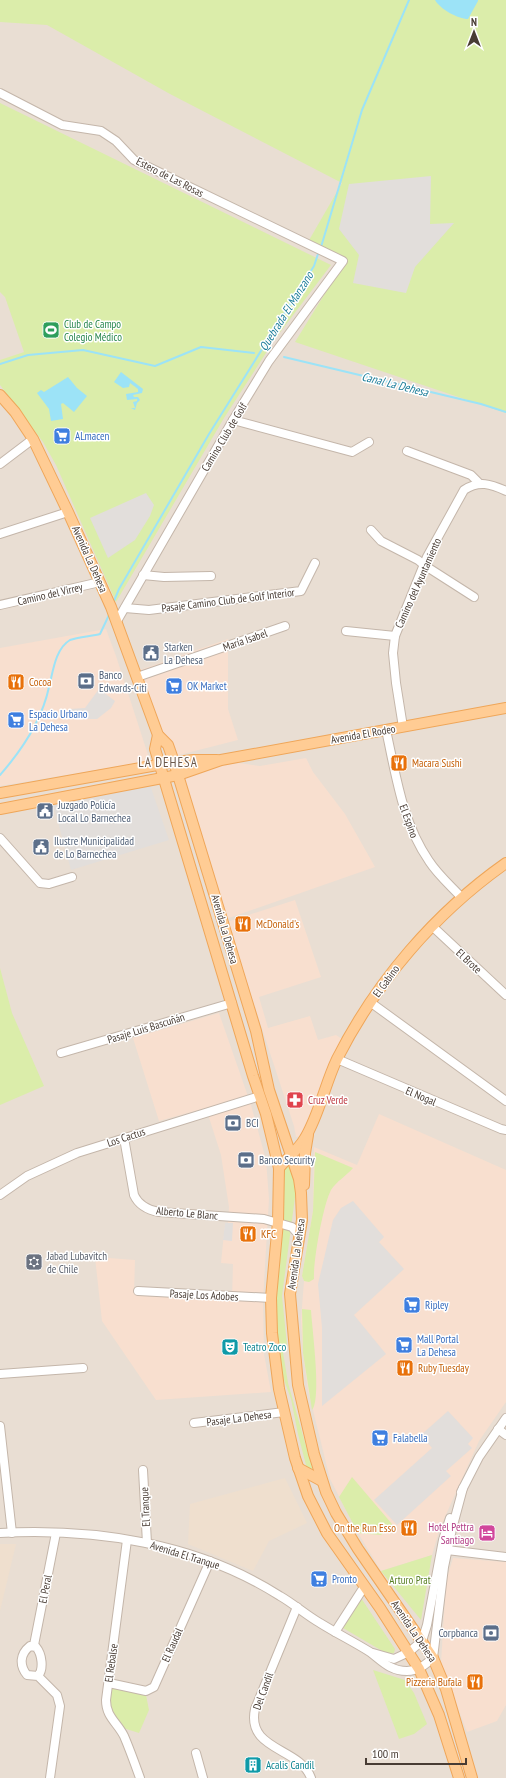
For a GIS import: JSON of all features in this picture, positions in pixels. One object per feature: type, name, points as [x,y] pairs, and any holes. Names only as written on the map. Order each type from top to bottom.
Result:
[{"type":"main road","name":"Avenida La Dehesa","points":[[0,395],[15,412],[33,439],[68,512],[117,621],[158,735],[168,745],[174,762],[256,1032],[269,1090],[292,1154],[299,1179],[302,1212],[290,1294],[298,1385],[305,1418],[322,1481],[336,1513],[358,1549],[433,1658],[448,1696],[472,1778]]},
{"type":"main road","name":"Avenida El Rodeo","points":[[0,810],[178,775],[221,760],[506,708]]},
{"type":"main road","name":"Avenida La Dehesa","points":[[158,735],[155,749],[163,778],[274,1142],[279,1168],[278,1222],[271,1298],[273,1352],[284,1412],[298,1468],[319,1520],[334,1545],[384,1614],[419,1669],[439,1715],[459,1778]]},
{"type":"main road","name":"Avenida El Rodeo","points":[[0,793],[174,762],[221,760]]},
{"type":"main road","points":[[92,792],[100,783],[93,776]]},
{"type":"main road","name":"El Gabino","points":[[279,1168],[304,1140],[337,1060],[370,1002],[396,966],[432,926],[462,898],[506,863]]},
{"type":"main road","name":"El Gabino","points":[[302,1212],[305,1153],[309,1131]]},
{"type":"main road","points":[[298,1468],[322,1481]]},
{"type":"street","name":"Estero de Las Rosas","points":[[0,94],[62,125],[101,131],[116,141],[134,160],[343,260]]},
{"type":"street","name":"Camino Club de Golf","points":[[117,621],[233,420],[269,361],[343,260]]},
{"type":"street","points":[[233,420],[352,452],[369,442]]},
{"type":"street","points":[[0,464],[33,439]]},
{"type":"street","points":[[407,451],[471,475],[479,483],[490,484],[506,491]]},
{"type":"street","name":"Camino del Ayuntamiento","points":[[403,727],[393,653],[395,636],[424,565],[460,494],[479,483]]},
{"type":"street","points":[[0,534],[68,512]]},
{"type":"street","points":[[371,530],[381,541],[418,560],[474,597]]},
{"type":"street","name":"Pasaje Camino Club de Golf Interior","points":[[124,608],[149,610],[301,591],[315,563]]},
{"type":"street","points":[[143,575],[164,577],[212,576]]},
{"type":"street","name":"Camino del Virrey","points":[[0,605],[100,582]]},
{"type":"street","name":"María Isabel","points":[[137,677],[285,626]]},
{"type":"street","points":[[346,631],[395,636]]},
{"type":"street","name":"El Espino","points":[[386,730],[403,806],[412,834],[429,862],[462,898]]},
{"type":"street","points":[[0,838],[40,883],[49,884],[72,878]]},
{"type":"street","name":"El Brote","points":[[432,926],[506,995]]},
{"type":"street","points":[[370,1002],[506,1101]]},
{"type":"street","name":"Pasaje Luis Bascuñán","points":[[61,1053],[232,1003]]},
{"type":"street","name":"El Nogal","points":[[337,1060],[506,1130]]},
{"type":"street","name":"Los Cactus","points":[[0,1195],[27,1176],[77,1153],[260,1096]]},
{"type":"street","name":"Alberto Le Blanc","points":[[124,1138],[134,1195],[137,1202],[145,1208],[159,1212],[264,1219],[292,1226],[299,1235]]},
{"type":"street","name":"Pasaje Los Adobes","points":[[138,1291],[271,1298]]},
{"type":"street","points":[[0,1374],[83,1368]]},
{"type":"street","name":"Pasaje La Dehesa","points":[[194,1423],[284,1412]]},
{"type":"street","points":[[409,1652],[422,1641],[427,1625],[444,1536],[452,1510],[479,1457],[506,1418]]},
{"type":"street","points":[[0,1426],[12,1533]]},
{"type":"street","points":[[498,1429],[506,1435]]},
{"type":"street","name":"El Tranque","points":[[143,1470],[147,1543]]},
{"type":"street","points":[[419,1669],[433,1658],[439,1598],[447,1550],[463,1488]]},
{"type":"street","name":"Avenida El Tranque","points":[[0,1534],[56,1533],[128,1540],[179,1550],[210,1561],[258,1582],[335,1632],[371,1653],[389,1668],[406,1671],[419,1669]]},
{"type":"street","name":"El Peral","points":[[50,1778],[60,1706],[57,1695],[38,1676],[27,1675],[22,1668],[21,1662],[27,1648],[34,1645],[56,1533]]},
{"type":"street","name":"El Rebalse","points":[[128,1540],[106,1700],[107,1712],[124,1736],[140,1778]]},
{"type":"street","points":[[447,1550],[506,1557]]},
{"type":"street","name":"El Raudal","points":[[109,1683],[146,1691],[154,1687],[210,1561]]},
{"type":"street","points":[[335,1632],[364,1587]]},
{"type":"street","name":"Del Candil","points":[[297,1607],[255,1709],[254,1723],[262,1738],[302,1765],[312,1778]]},
{"type":"street","points":[[34,1645],[38,1649],[40,1656],[41,1672],[38,1676]]},
{"type":"street","name":"Avenida El Tranque","points":[[371,1653],[394,1659],[409,1652]]},
{"type":"street","points":[[196,1753],[202,1778]]},
{"type":"shaded area","points":[[0,0],[506,0],[506,1778],[0,1778]]},
{"type":"shaded area","points":[[431,176],[430,224],[454,223],[415,267],[406,293],[353,283],[359,255],[339,229],[349,184]]},
{"type":"shaded area","points":[[146,493],[154,505],[150,516],[135,540],[108,558],[90,518]]},
{"type":"shaded area","points":[[106,629],[150,761],[0,786],[0,648]]},
{"type":"shaded area","points":[[228,639],[228,709],[238,740],[175,756],[163,743],[140,670]]},
{"type":"shaded area","points":[[99,689],[115,701],[111,708],[97,719],[72,719],[70,709],[85,708]]},
{"type":"shaded area","points":[[306,758],[313,772],[345,814],[375,867],[226,919],[178,771],[239,763],[260,766]]},
{"type":"shaded area","points":[[150,785],[169,840],[71,870],[53,804]]},
{"type":"shaded area","points":[[295,900],[321,977],[259,997],[268,1028],[310,1016],[318,1040],[336,1035],[342,1039],[325,1074],[305,1135],[296,1137],[294,1126],[227,922]]},
{"type":"shaded area","points":[[219,1013],[251,1105],[266,1160],[269,1199],[263,1300],[264,1354],[271,1392],[156,1400],[102,1321],[95,1257],[135,1260],[134,1293],[232,1298],[233,1264],[221,1263],[225,1223],[228,1223],[229,1207],[221,1155],[206,1108],[159,1121],[133,1038]]},
{"type":"shaded area","name":"Mall Portal La Dehesa","points":[[379,1114],[506,1170],[506,1402],[479,1441],[440,1528],[432,1555],[381,1571],[358,1533],[330,1479],[308,1390],[303,1353],[301,1320],[304,1281],[302,1276],[313,1211],[314,1147],[357,1165]]},
{"type":"shaded area","points":[[353,1201],[384,1237],[379,1242],[404,1269],[354,1315],[386,1354],[322,1406],[322,1328],[318,1284],[333,1220],[341,1208]]},
{"type":"shaded area","points":[[225,1223],[233,1223],[232,1241],[223,1240]]},
{"type":"shaded area","points":[[448,1411],[473,1438],[468,1444],[472,1448],[446,1471],[451,1476],[397,1525],[374,1500],[432,1448],[421,1435]]},
{"type":"shaded area","points":[[285,1478],[307,1523],[269,1541],[253,1571],[188,1544],[190,1504]]},
{"type":"shaded area","points":[[0,1544],[16,1544],[0,1611]]},
{"type":"shaded area","points":[[453,1558],[506,1562],[506,1705],[497,1721],[467,1732],[441,1663],[446,1581]]},
{"type":"green space","points":[[0,0],[506,0],[506,413],[295,342],[345,261],[308,242],[342,183],[170,94],[47,25],[0,22]]},
{"type":"green space","name":"Club de Campo Colegio Médico","points":[[0,103],[331,265],[275,339],[224,418],[116,602],[56,465],[43,442],[0,385],[0,360],[24,352],[5,297],[0,292]]},
{"type":"green space","points":[[0,968],[12,1013],[44,1086],[0,1105]]},
{"type":"green space","points":[[315,1152],[353,1168],[333,1187],[328,1197],[319,1233],[314,1279],[309,1282],[304,1281],[302,1276],[313,1211]]},
{"type":"green space","points":[[288,1158],[297,1182],[282,1296],[287,1345],[282,1346],[288,1383],[313,1471],[307,1469],[291,1399],[280,1369],[276,1329],[277,1295],[283,1226],[281,1169]]},
{"type":"green space","points":[[302,1309],[311,1310],[316,1379],[315,1404],[312,1410],[303,1353]]},
{"type":"green space","points":[[352,1477],[392,1524],[381,1535],[358,1533],[339,1497]]},
{"type":"green space","name":"Arturo Prat","points":[[432,1555],[421,1620],[381,1571]]},
{"type":"green space","points":[[361,1598],[395,1649],[394,1653],[390,1654],[384,1652],[343,1628]]},
{"type":"green space","points":[[373,1670],[405,1680],[414,1693],[427,1724],[414,1734],[399,1739]]},
{"type":"green space","points":[[111,1688],[146,1695],[149,1710],[139,1733],[123,1728],[111,1712],[108,1703]]},
{"type":"water","points":[[435,0],[478,1],[468,19],[464,19],[450,13],[441,7]]},
{"type":"water","name":"Club de Campo Colegio Médico","points":[[121,372],[143,389],[142,393],[133,395],[134,397],[138,397],[140,400],[137,403],[135,410],[131,408],[135,408],[133,402],[137,401],[137,399],[127,400],[126,394],[138,392],[138,389],[130,383],[129,387],[123,388],[114,382]]},
{"type":"water","points":[[68,377],[77,388],[87,396],[74,412],[63,403],[61,404],[63,419],[51,421],[49,409],[37,393],[41,390],[44,392]]},
{"type":"waterway","name":"Quebrada El Manzano","points":[[321,247],[362,110],[409,0]]},
{"type":"waterway","name":"Quebrada El Manzano","points":[[114,601],[119,589],[209,434],[314,266],[319,251]]},
{"type":"waterway","name":"Canal La Dehesa","points":[[0,364],[28,355],[83,350],[155,366],[201,347],[254,353]]},
{"type":"waterway","name":"Canal La Dehesa","points":[[284,357],[481,404],[506,412]]},
{"type":"waterway","name":"Quebrada El Manzano","points":[[0,775],[23,745],[36,723],[46,699],[55,661],[61,649],[70,640],[100,634],[109,615]]},
{"type":"place","name":"Club de Campo Colegio Médico","points":[[51,330]]},
{"type":"place","name":"ALmacen","points":[[62,436]]},
{"type":"place","name":"Starken La Dehesa","points":[[151,653]]},
{"type":"place","name":"Banco Edwards-Citi","points":[[86,681]]},
{"type":"place","name":"Cocoa","points":[[16,682]]},
{"type":"place","name":"OK Market","points":[[174,686]]},
{"type":"place","name":"Espacio Urbano La Dehesa","points":[[16,720]]},
{"type":"place","name":"Macara Sushi","points":[[399,763]]},
{"type":"place","name":"Juzgado Policía Local Lo Barnechea","points":[[45,811]]},
{"type":"place","name":"Ilustre Municipalidad de Lo Barnechea","points":[[41,847]]},
{"type":"place","name":"McDonald's","points":[[243,924]]},
{"type":"place","name":"Cruz Verde","points":[[295,1100]]},
{"type":"place","name":"BCI","points":[[233,1123]]},
{"type":"place","name":"Banco Security","points":[[246,1160]]},
{"type":"place","name":"KFC","points":[[248,1234]]},
{"type":"place","name":"Jabad Lubavitch de Chile","points":[[34,1262]]},
{"type":"place","name":"Ripley","points":[[412,1305]]},
{"type":"place","name":"Mall Portal La Dehesa","points":[[404,1345]]},
{"type":"place","name":"Teatro Zoco","points":[[230,1347]]},
{"type":"place","name":"Ruby Tuesday","points":[[405,1368]]},
{"type":"place","name":"Falabella","points":[[380,1438]]},
{"type":"place","name":"On the Run Esso","points":[[409,1528]]},
{"type":"place","name":"Hotel Pettra Santiago","points":[[487,1533]]},
{"type":"place","name":"Pronto","points":[[319,1579]]},
{"type":"place","name":"Corpbanca","points":[[491,1633]]},
{"type":"place","name":"Pizzeria Bufala","points":[[475,1682]]},
{"type":"place","name":"Acalis Candil","points":[[253,1765]]},
{"type":"district","name":"LA DEHESA","points":[[168,762]]}]
